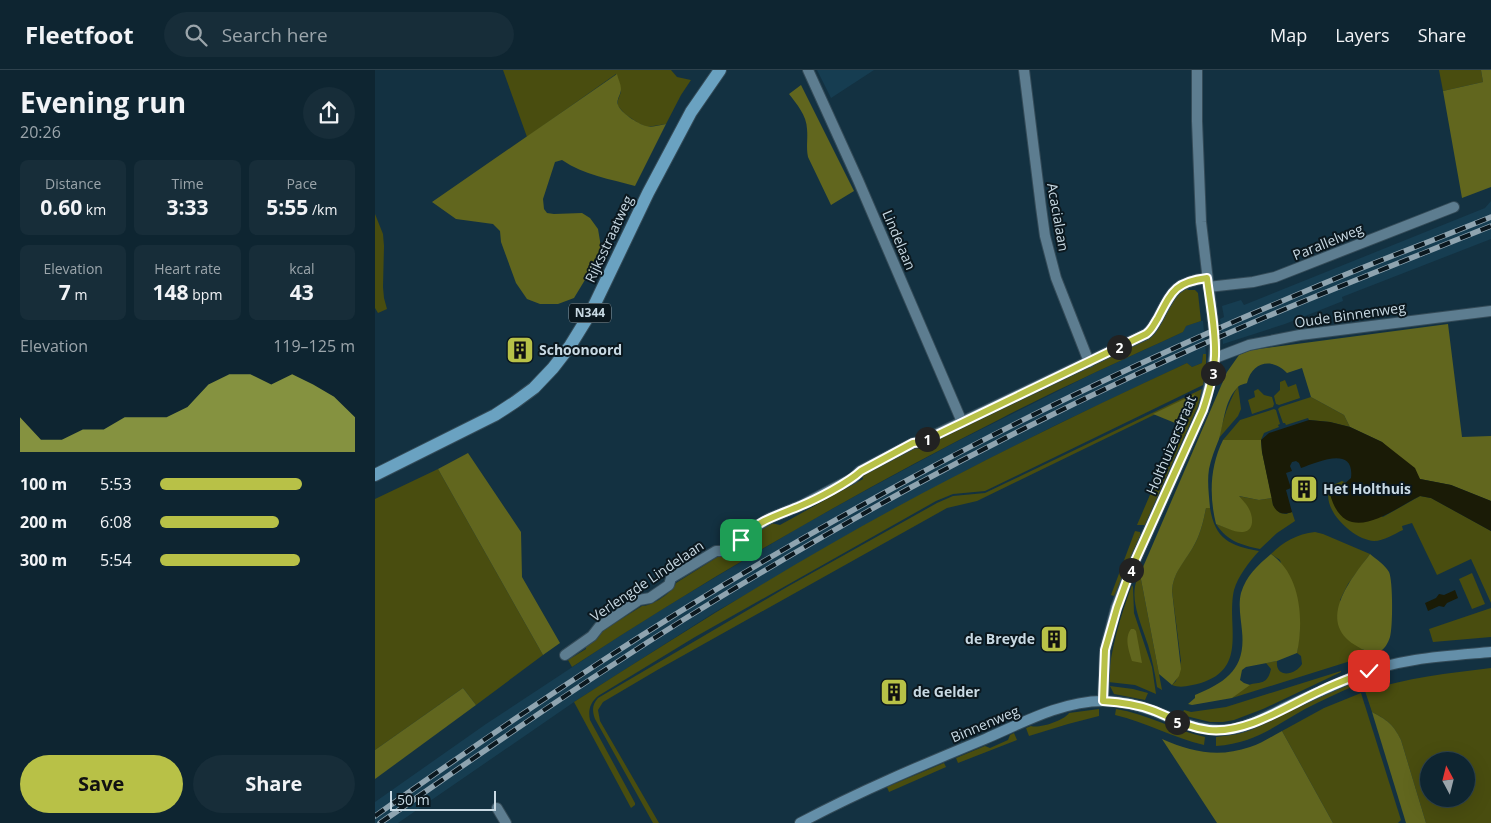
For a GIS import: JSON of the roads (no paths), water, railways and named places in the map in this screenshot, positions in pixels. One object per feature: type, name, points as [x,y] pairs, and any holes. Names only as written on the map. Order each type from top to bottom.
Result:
[{"type":"main road","name":"Rijksstraatweg","points":[[375,475],[495,415],[534,388],[553,368],[570,346],[591,312],[656,176],[691,112],[720,70]]},
{"type":"street","name":"Lindelaan","points":[[808,70],[858,180],[962,422]]},
{"type":"street","name":"Acacialaan","points":[[1024,70],[1047,243],[1061,291],[1089,362]]},
{"type":"street","name":"Holthuizerstraat","points":[[1103,701],[1105,650],[1117,608],[1130,572],[1203,410],[1215,358],[1215,339],[1201,222],[1197,70]]},
{"type":"street","name":"Parallelweg","points":[[1208,283],[1253,282],[1275,277],[1454,206]]},
{"type":"street","points":[[962,422],[1146,334],[1152,328],[1168,298],[1177,287],[1190,281],[1208,283]]},
{"type":"street","name":"Oude Binnenweg","points":[[1215,358],[1249,345],[1300,335],[1491,311]]},
{"type":"street","name":"Verlengde Lindelaan","points":[[565,655],[592,636],[599,627],[639,600],[650,598],[669,585],[671,578],[716,551],[724,550],[741,540],[745,533],[770,518],[802,505],[913,443],[922,442],[962,422]]},
{"type":"street","name":"Binnenweg","points":[[799,823],[891,778],[1046,713],[1074,705],[1103,701],[1125,703],[1144,708],[1189,726],[1213,730],[1237,728],[1254,722],[1321,690],[1378,668],[1416,660],[1491,652]]},
{"type":"street","points":[[497,808],[506,823]]},
{"type":"railway","points":[[375,816],[516,718],[639,637],[751,568],[954,455],[1055,404],[1157,356],[1335,279],[1491,217]]},
{"type":"railway","points":[[380,823],[524,724],[647,643],[757,575],[906,490],[1037,422],[1216,338],[1491,226]]},
{"type":"place","name":"Schoonoord","points":[[520,350]]},
{"type":"place","name":"Het Holthuis","points":[[1304,489]]},
{"type":"place","name":"de Breyde","points":[[1054,639]]},
{"type":"place","name":"de Gelder","points":[[894,692]]}]
